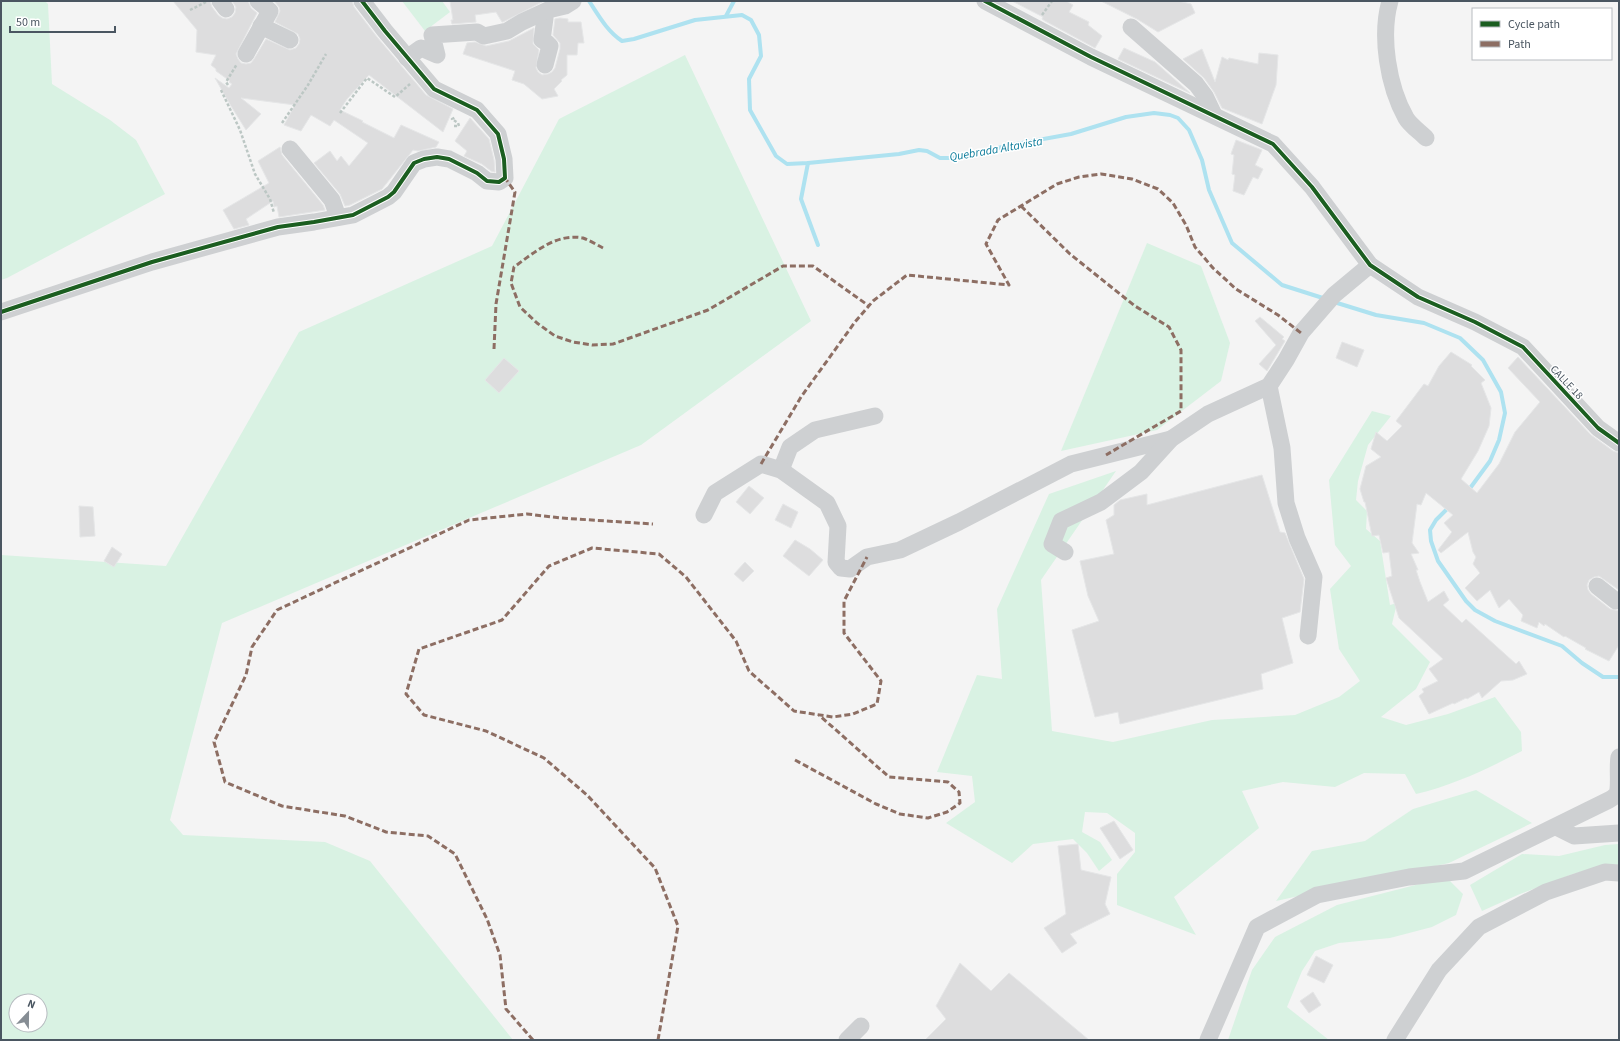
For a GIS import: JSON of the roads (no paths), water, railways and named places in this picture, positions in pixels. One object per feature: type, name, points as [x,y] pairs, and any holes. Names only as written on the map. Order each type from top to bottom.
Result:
[{"type":"street","points":[[246,54],[270,11],[258,1]]},
{"type":"street","points":[[1,312],[152,262],[278,227],[353,215],[394,192],[414,163],[424,159],[437,157],[450,159],[477,173],[487,181],[499,182],[506,178],[504,159],[498,134],[477,110],[434,89],[362,1]]},
{"type":"street","points":[[408,58],[421,48],[437,54],[432,35],[477,32],[484,36],[507,31],[522,22],[544,12],[565,6],[573,1]]},
{"type":"street","name":"CALLE 18","points":[[985,1],[1091,57],[1273,144],[1312,188],[1370,265],[1418,297],[1446,308],[1501,335],[1523,348],[1598,428],[1619,443]]},
{"type":"street","points":[[1390,1],[1386,13],[1388,66],[1397,96],[1407,120],[1426,138]]},
{"type":"street","points":[[544,12],[545,18],[542,40],[547,42],[550,46],[545,65]]},
{"type":"street","points":[[261,26],[290,40]]},
{"type":"street","points":[[1131,27],[1196,84],[1205,96],[1214,115]]},
{"type":"street","points":[[290,149],[332,200],[338,218]]},
{"type":"street","points":[[1065,552],[1052,544],[1061,521],[1101,502],[1141,472],[1171,439],[1208,414],[1269,386],[1301,333],[1334,295],[1370,265]]},
{"type":"street","points":[[1269,386],[1282,448],[1286,503],[1297,538],[1314,577],[1308,636]]},
{"type":"street","points":[[781,470],[790,446],[815,430],[875,416]]},
{"type":"street","points":[[704,515],[715,493],[761,464],[781,470],[827,503],[838,526],[836,562],[841,568],[850,568],[867,558],[900,550],[1071,464],[1171,439]]},
{"type":"street","points":[[1597,586],[1616,601],[1619,600]]},
{"type":"street","points":[[1208,1040],[1257,927],[1317,895],[1410,877],[1464,871],[1598,807],[1616,794],[1619,785],[1617,766],[1619,757]]},
{"type":"street","points":[[1556,827],[1574,836],[1619,833]]},
{"type":"street","points":[[1395,1040],[1439,970],[1478,927],[1546,892],[1605,872],[1619,873]]},
{"type":"street","points":[[847,1040],[861,1026]]},
{"type":"waterway","name":"Quebrada Altavista","points":[[589,1],[608,28],[622,41],[634,39],[695,20],[742,15],[751,20],[759,35],[761,56],[749,79],[750,110],[776,156],[787,164],[899,154],[919,150],[927,151],[940,158],[953,158],[1071,134],[1126,117],[1154,113],[1170,115],[1178,118],[1189,130],[1202,160],[1209,190],[1232,243],[1282,285],[1326,299]]},
{"type":"waterway","points":[[726,16],[734,1]]},
{"type":"waterway","points":[[808,163],[801,199],[818,245]]},
{"type":"waterway","points":[[1334,302],[1376,315],[1424,323],[1460,338],[1483,360],[1501,392],[1505,413],[1499,440],[1490,461],[1468,491]]},
{"type":"waterway","points":[[1449,507],[1436,520],[1430,530],[1431,541],[1438,561],[1466,601],[1475,610],[1495,621],[1562,646],[1582,663],[1603,677],[1619,677]]}]
